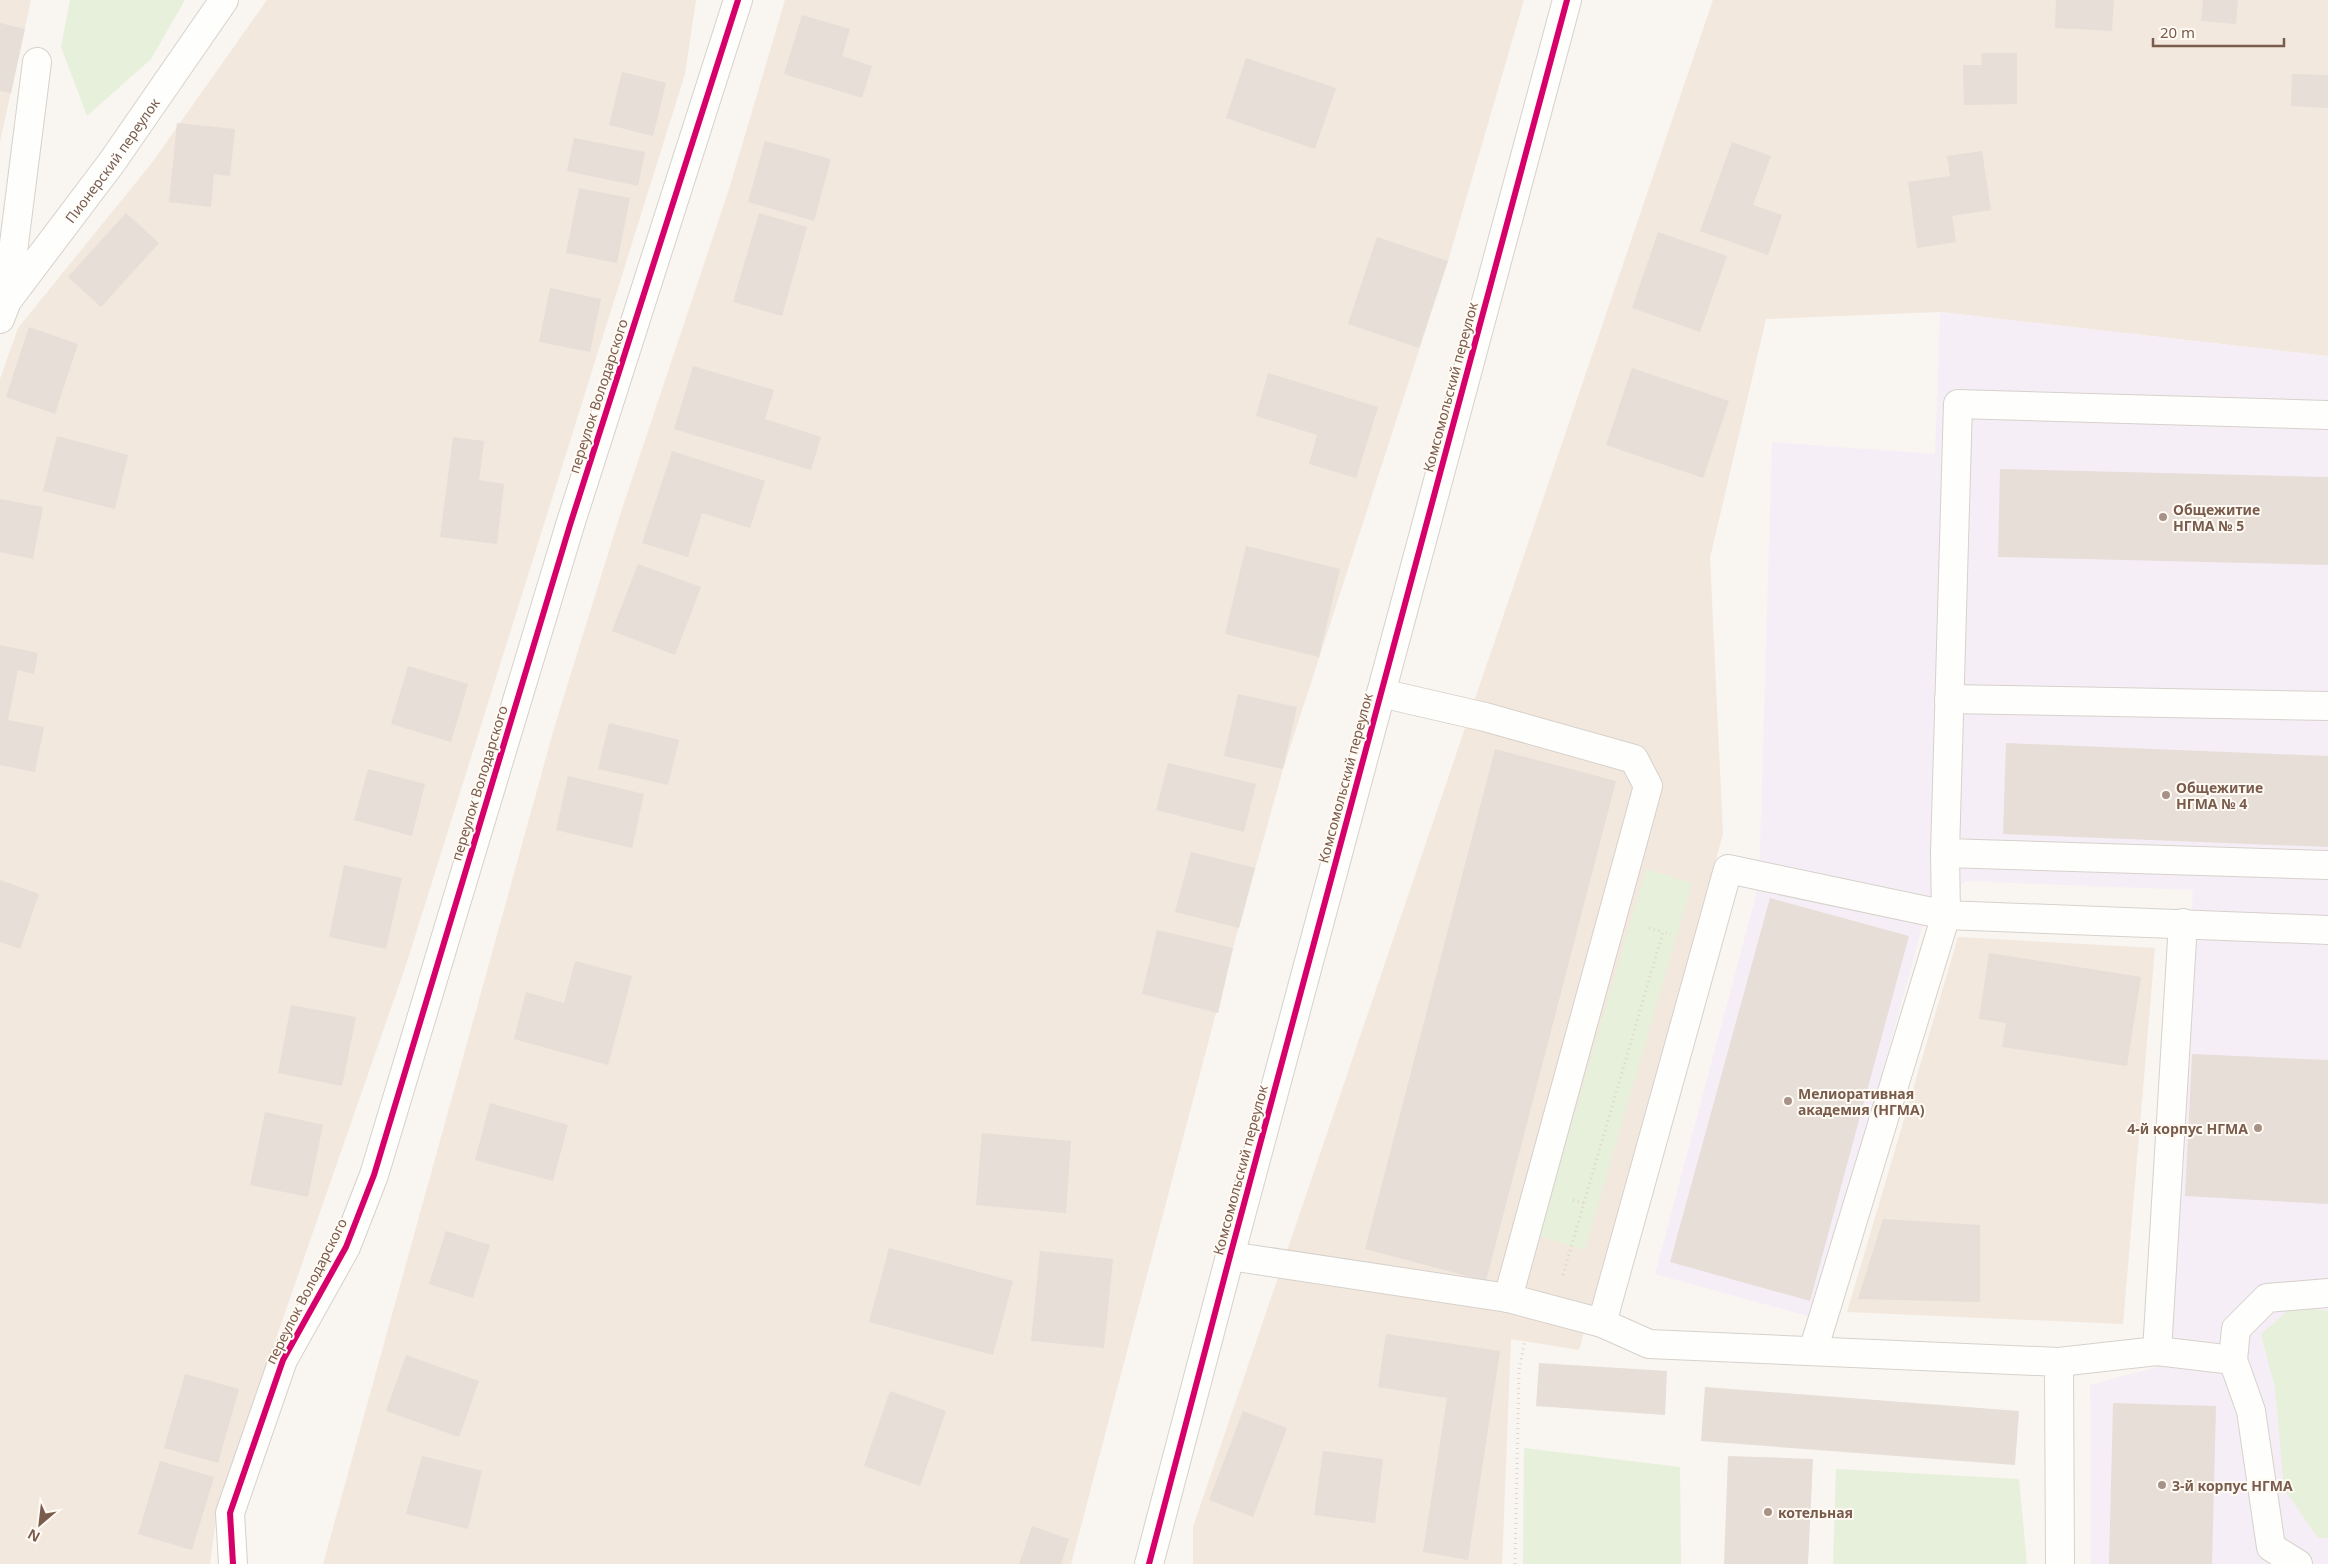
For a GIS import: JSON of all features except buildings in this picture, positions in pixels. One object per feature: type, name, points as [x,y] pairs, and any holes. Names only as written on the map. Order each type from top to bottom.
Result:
[{"type":"street","name":"Пионерский переулок","points":[[4,310],[112,162],[224,0]]},
{"type":"street","name":"переулок Володарского","points":[[233,1564],[230,1513],[283,1360],[346,1248],[374,1175],[570,525],[738,0]]},
{"type":"street","name":"Комсомольский переулок","points":[[1149,1564],[1567,0]]},
{"type":"street","points":[[4,310],[37,62]]},
{"type":"street","points":[[1813,1351],[1946,915],[1945,852],[1958,404],[2328,415]]},
{"type":"street","points":[[1381,694],[1485,717],[1634,759],[1648,786],[1531,1304]]},
{"type":"street","points":[[1949,699],[2328,706]]},
{"type":"street","points":[[1945,852],[2328,865]]},
{"type":"street","points":[[1602,1323],[1728,869],[1946,915],[2328,930]]},
{"type":"street","points":[[2156,1351],[2183,923]]},
{"type":"street","points":[[1230,1256],[1531,1304],[1602,1323],[1649,1344],[2059,1362],[2156,1351],[2233,1360]]},
{"type":"street","points":[[2298,1564],[2271,1547],[2251,1411],[2233,1360],[2236,1329],[2267,1298],[2328,1293]]},
{"type":"street","points":[[2059,1362],[2060,1564]]},
{"type":"path","points":[[1515,1564],[1519,1370],[1531,1304],[1662,932],[1707,945]]},
{"type":"shaded area","points":[[0,0],[31,0],[0,142]]},
{"type":"shaded area","points":[[267,0],[696,0],[685,74],[406,965],[218,1505],[210,1564],[0,1564],[0,379],[18,328],[151,164]]},
{"type":"shaded area","points":[[785,0],[1524,0],[1448,261],[1283,769],[1233,948],[1071,1564],[323,1564],[555,725],[620,515],[729,189]]},
{"type":"shaded area","points":[[1713,0],[2328,0],[2328,356],[1940,312],[1766,319],[1710,558],[1723,834],[1579,1350],[1511,1339],[1502,1564],[1193,1564],[1193,1527]]},
{"type":"shaded area","name":"Мелиоративная академия (НГМА)","points":[[1940,312],[2328,356],[2328,1564],[2091,1564],[2090,1385],[2167,1364],[2193,890],[1965,881],[1922,928],[1815,1318],[1655,1274],[1759,884],[1772,442],[1935,454]]},
{"type":"shaded area","points":[[1958,937],[2155,948],[2123,1324],[1847,1312]]},
{"type":"green space","points":[[70,0],[185,0],[151,59],[87,116],[61,47]]},
{"type":"green space","points":[[1646,869],[1692,883],[1585,1250],[1539,1236]]},
{"type":"green space","points":[[2293,1306],[2328,1311],[2328,1538],[2318,1538],[2284,1489],[2275,1388],[2261,1334]]},
{"type":"green space","points":[[1524,1448],[1680,1467],[1681,1564],[1523,1564]]},
{"type":"green space","points":[[1836,1469],[2019,1479],[2027,1564],[1833,1564]]},
{"type":"cycle path","points":[[233,1564],[230,1513],[283,1360],[346,1247],[374,1175],[570,525],[738,0]]},
{"type":"cycle path","points":[[1149,1564],[1567,0]]},
{"type":"place","name":"Общежитие НГМА № 5","points":[[2163,517]]},
{"type":"place","name":"Общежитие НГМА № 4","points":[[2166,795]]},
{"type":"place","name":"Мелиоративная академия (НГМА)","points":[[1788,1101]]},
{"type":"place","name":"4-й корпус НГМА","points":[[2258,1128]]},
{"type":"place","name":"3-й корпус НГМА","points":[[2162,1485]]},
{"type":"place","name":"котельная","points":[[1768,1512]]}]
